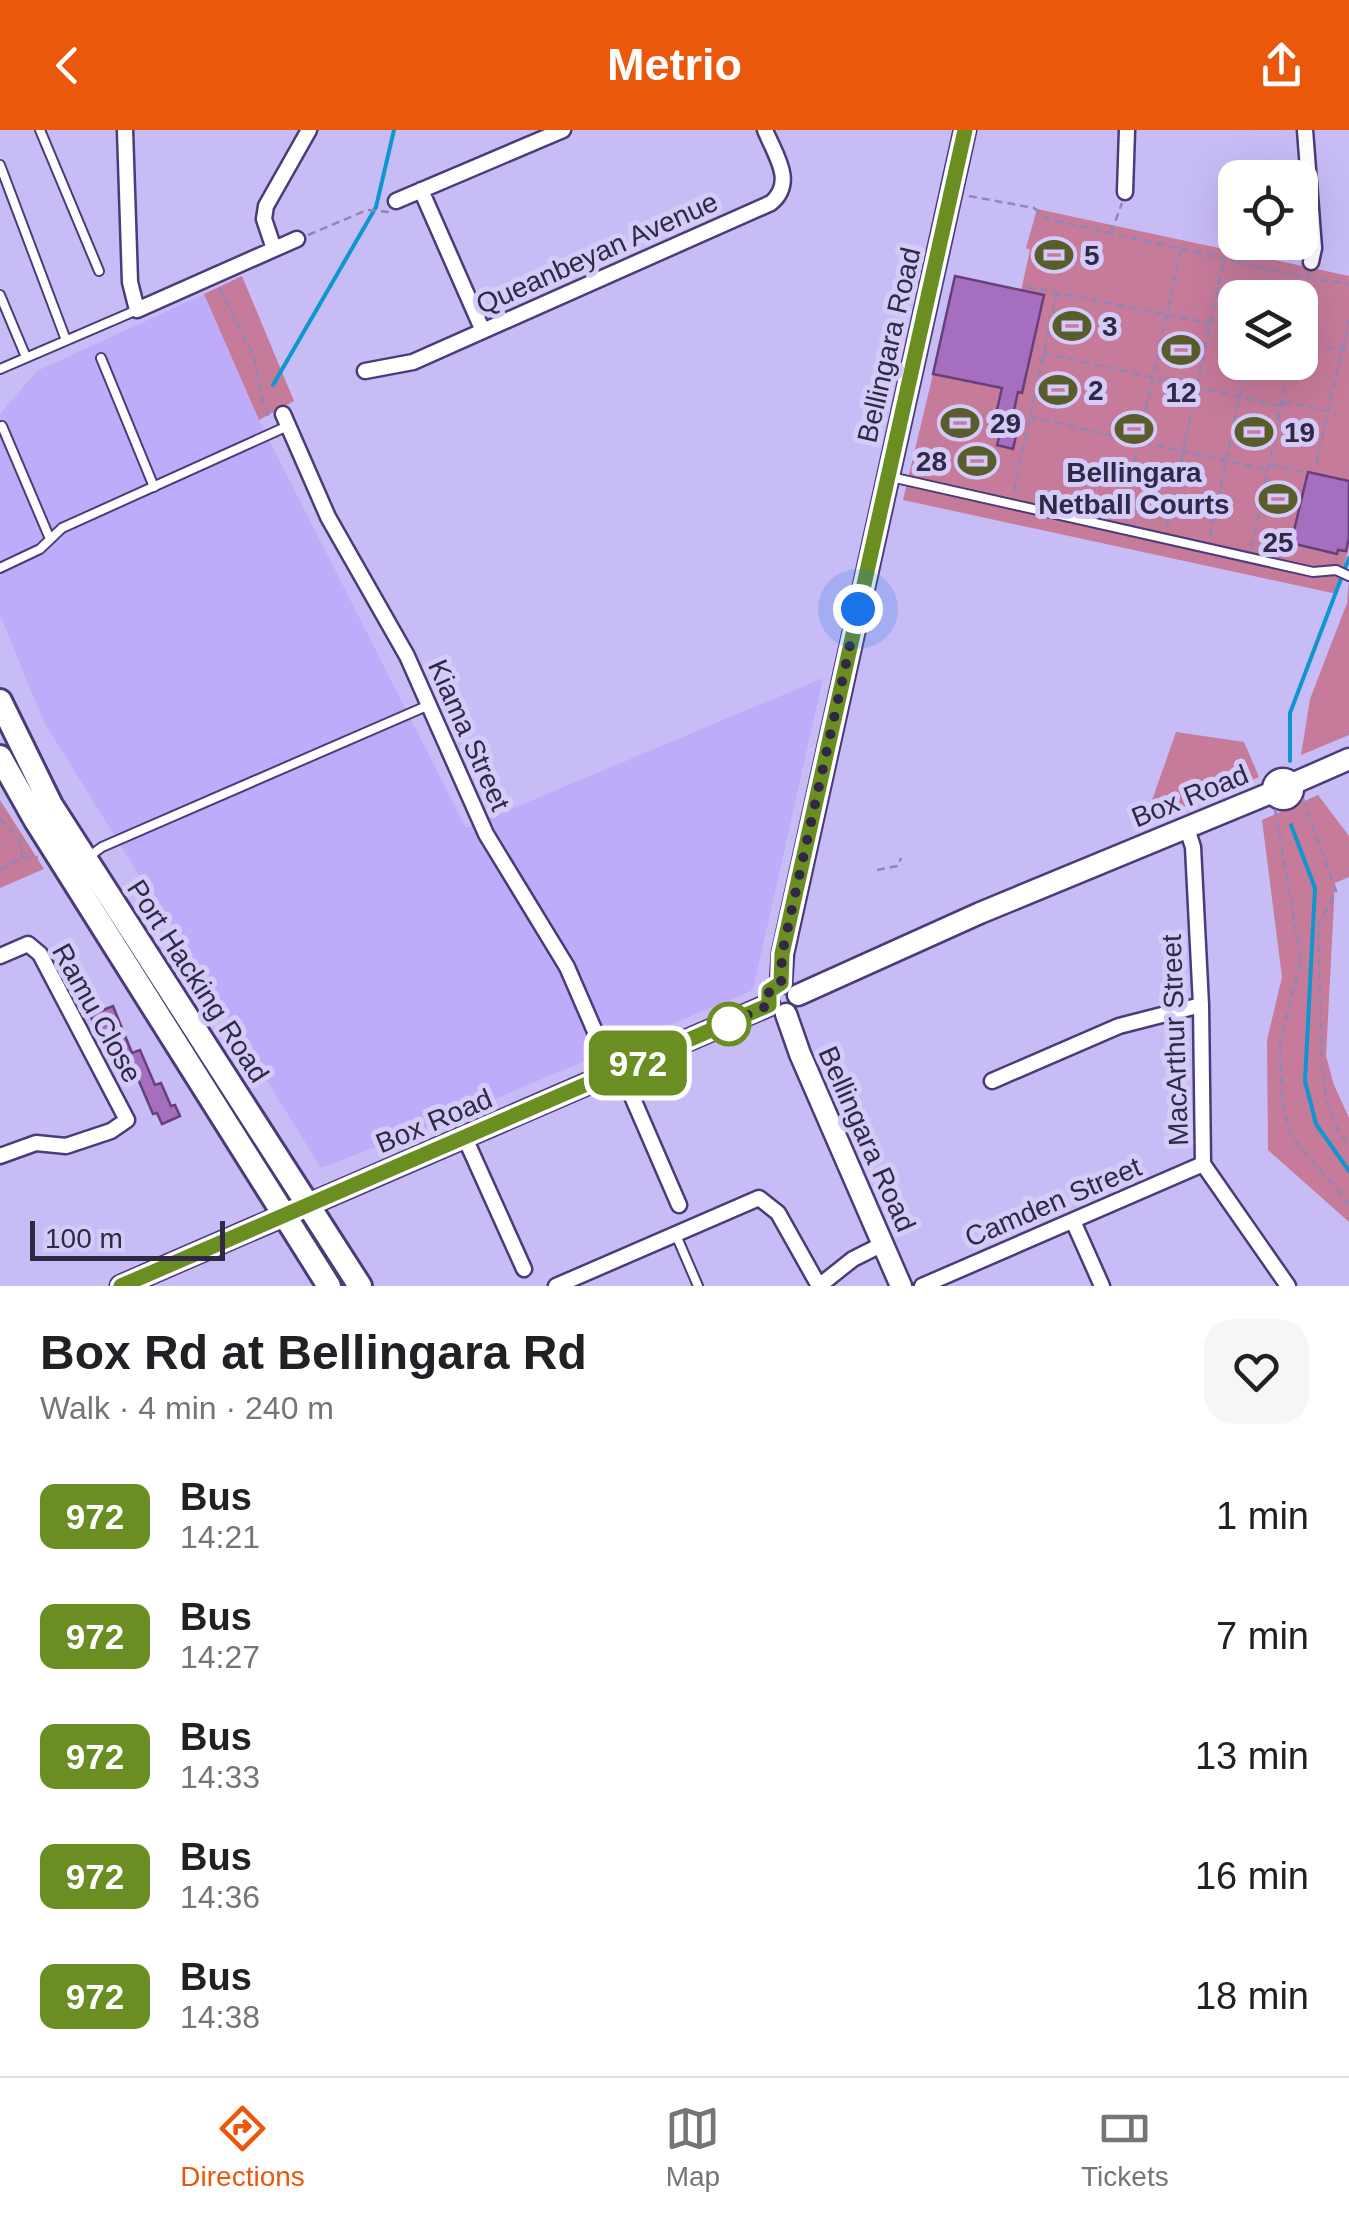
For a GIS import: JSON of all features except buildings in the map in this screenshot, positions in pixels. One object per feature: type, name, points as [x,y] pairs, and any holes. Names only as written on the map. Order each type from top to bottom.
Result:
[{"type":"main road","name":"Port Hacking Road","points":[[0,701],[51,805],[84,860],[360,1286]]},
{"type":"main road","name":"Port Hacking Road","points":[[0,757],[36,821],[329,1286]]},
{"type":"street","points":[[125,130],[130,282],[138,310],[297,240]]},
{"type":"street","points":[[274,249],[264,219],[266,206],[309,130]]},
{"type":"street","points":[[393,207],[422,190],[563,130]]},
{"type":"street","name":"Queanbeyan Avenue","points":[[364,371],[413,362],[771,203],[781,194],[784,181],[765,130]]},
{"type":"street","name":"Bellingara Road","points":[[789,989],[782,954],[965,130]]},
{"type":"street","points":[[1125,192],[1127,130]]},
{"type":"street","points":[[1304,130],[1314,248],[1311,262]]},
{"type":"street","points":[[422,190],[484,332]]},
{"type":"street","name":"Kiama Street","points":[[286,419],[328,517],[396,636],[486,834],[567,967],[679,1205]]},
{"type":"street","name":"Box Road","points":[[789,989],[1186,826],[1285,791],[1349,759]]},
{"type":"street","name":"MacArthur Street","points":[[1186,826],[1193,847],[1204,1164],[1288,1286]]},
{"type":"street","name":"Ramu Close","points":[[0,956],[28,944],[40,954],[127,1120],[111,1131],[66,1146],[36,1143],[0,1156]]},
{"type":"street","points":[[778,1009],[769,991],[789,989]]},
{"type":"street","points":[[992,1081],[1119,1026],[1201,1005]]},
{"type":"street","name":"Bellingara Road","points":[[778,1009],[901,1286]]},
{"type":"street","name":"Box Road","points":[[121,1286],[617,1072],[778,1009]]},
{"type":"street","points":[[465,1138],[524,1269]]},
{"type":"street","name":"Camden Street","points":[[922,1286],[1204,1164]]},
{"type":"street","points":[[556,1286],[762,1198],[778,1213],[819,1286],[852,1259],[882,1244]]},
{"type":"street","points":[[1073,1222],[1102,1286]]},
{"type":"lane","points":[[40,130],[98,271]]},
{"type":"lane","points":[[0,166],[66,340]]},
{"type":"lane","points":[[0,296],[26,358]]},
{"type":"lane","points":[[0,369],[138,310]]},
{"type":"lane","points":[[101,358],[154,487]]},
{"type":"lane","points":[[0,568],[40,549],[62,528],[154,487],[286,419]]},
{"type":"lane","points":[[2,426],[50,539]]},
{"type":"lane","points":[[887,476],[1313,572],[1336,570],[1349,576]]},
{"type":"lane","points":[[84,860],[102,847],[429,705]]},
{"type":"lane","points":[[676,1234],[698,1286]]},
{"type":"path","points":[[968,196],[1034,208],[1048,220],[1218,257]]},
{"type":"path","points":[[297,240],[366,210],[393,207]]},
{"type":"path","points":[[1111,234],[1118,218]]},
{"type":"path","points":[[1120,529],[1181,248]]},
{"type":"path","points":[[1165,539],[1224,260]]},
{"type":"path","points":[[1228,260],[1349,284]]},
{"type":"path","points":[[1266,280],[1268,269]]},
{"type":"path","points":[[214,278],[254,356],[263,403],[271,422],[286,419]]},
{"type":"path","points":[[1027,287],[1218,325]]},
{"type":"path","points":[[1011,504],[1057,292]]},
{"type":"path","points":[[1316,464],[1349,320]]},
{"type":"path","points":[[1318,345],[1349,351]]},
{"type":"path","points":[[1043,354],[1281,406]]},
{"type":"path","points":[[1208,549],[1243,380]]},
{"type":"path","points":[[1249,558],[1286,380]]},
{"type":"path","points":[[1281,406],[1286,402],[1336,413]]},
{"type":"path","points":[[1028,417],[1226,460],[1304,472]]},
{"type":"path","points":[[1285,791],[1336,892],[1318,926],[1322,1067],[1327,1102],[1349,1146]]},
{"type":"path","points":[[1285,791],[1279,822],[1301,960],[1280,1042],[1282,1100],[1291,1136],[1349,1202]]},
{"type":"path","points":[[0,819],[18,838],[23,851],[21,858]]},
{"type":"path","points":[[0,870],[21,858],[39,856]]},
{"type":"path","points":[[876,870],[898,866],[901,858]]},
{"type":"shaded area","name":"Bellingara Netball Courts","points":[[1037,209],[1218,248],[1218,260],[1274,260],[1349,276],[1349,547],[1337,594],[903,500],[933,374],[1022,392],[1044,296],[1021,291],[1030,250],[1026,248]]},
{"type":"shaded area","points":[[242,276],[294,401],[259,420],[204,294]]},
{"type":"shaded area","points":[[204,294],[259,420],[466,828],[823,678],[753,990],[321,1168],[44,722],[0,615],[0,414],[37,371]]},
{"type":"shaded area","points":[[1349,578],[1349,735],[1301,755],[1310,699],[1347,603]]},
{"type":"shaded area","points":[[1176,732],[1244,742],[1259,777],[1144,823]]},
{"type":"shaded area","points":[[1318,795],[1349,836],[1349,877],[1335,883],[1326,1056],[1349,1118],[1349,1222],[1268,1150],[1267,1040],[1282,977],[1262,820]]},
{"type":"shaded area","points":[[0,800],[44,869],[0,888]]},
{"type":"waterway","points":[[273,385],[376,207],[394,130]]},
{"type":"waterway","points":[[1290,761],[1290,713],[1349,558]]},
{"type":"waterway","points":[[1291,825],[1315,888],[1305,1081],[1316,1124],[1349,1171]]},
{"type":"bus line","name":"972","points":[[121,1286],[769,1005],[769,991],[781,983],[782,954],[965,130]]},
{"type":"place","name":"5","points":[[1054,255]]},
{"type":"place","name":"3","points":[[1072,326]]},
{"type":"place","name":"12","points":[[1181,350]]},
{"type":"place","name":"2","points":[[1058,390]]},
{"type":"place","name":"29","points":[[960,423]]},
{"type":"place","name":"Bellingara Netball Courts","points":[[1134,429]]},
{"type":"place","name":"19","points":[[1254,432]]},
{"type":"place","name":"28","points":[[977,461]]},
{"type":"place","name":"25","points":[[1278,499]]},
{"type":"route","points":[[729,1024],[722,1027],[769,1005],[769,991],[781,983],[782,954],[858,609]]}]
